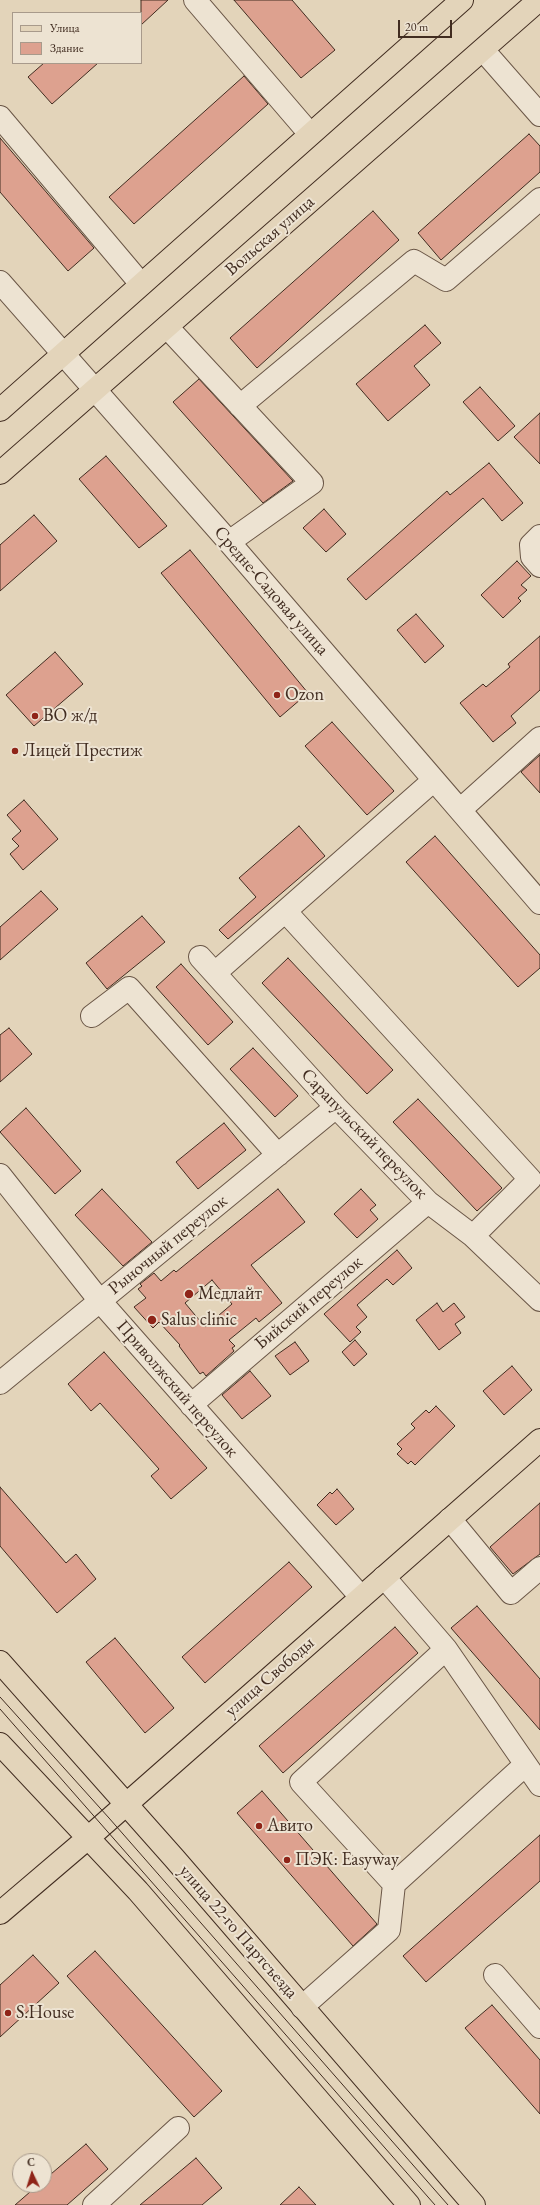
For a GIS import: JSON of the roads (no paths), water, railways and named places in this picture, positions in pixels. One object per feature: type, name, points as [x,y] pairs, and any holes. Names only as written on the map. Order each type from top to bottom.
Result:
[{"type":"main road","points":[[0,410],[462,0]]},
{"type":"main road","name":"Вольская улица","points":[[0,473],[540,0]]},
{"type":"main road","name":"улица Свободы","points":[[0,1913],[88,1838],[540,1440]]},
{"type":"main road","name":"улица 22-го Партсъезда","points":[[0,1662],[126,1803],[474,2205]]},
{"type":"main road","points":[[0,1744],[138,1891],[409,2205]]},
{"type":"street","points":[[195,0],[310,134]]},
{"type":"street","points":[[483,50],[540,114]]},
{"type":"street","points":[[0,117],[142,284]]},
{"type":"street","points":[[240,406],[414,261],[446,280],[540,199]]},
{"type":"street","name":"Средне-Садовая улица","points":[[0,282],[229,542],[540,903]]},
{"type":"street","points":[[166,327],[312,483],[229,542]]},
{"type":"street","points":[[540,536],[531,545],[532,557],[540,566]]},
{"type":"street","points":[[460,810],[540,738]]},
{"type":"street","points":[[215,973],[434,780]]},
{"type":"street","points":[[286,912],[530,1179],[473,1236]]},
{"type":"street","name":"Сарапульский переулок","points":[[200,956],[336,1107],[428,1202],[473,1236],[540,1300]]},
{"type":"street","points":[[92,1016],[129,988],[278,1155]]},
{"type":"street","name":"Рыночный переулок","points":[[0,1383],[336,1107]]},
{"type":"street","name":"Приволжский переулок","points":[[0,1175],[100,1301],[361,1597]]},
{"type":"street","name":"Бийский переулок","points":[[191,1405],[428,1202]]},
{"type":"street","points":[[450,1519],[511,1593],[540,1568]]},
{"type":"street","points":[[384,1577],[446,1649],[525,1765],[540,1784]]},
{"type":"street","points":[[394,1884],[301,1782],[446,1649]]},
{"type":"street","points":[[302,2007],[389,1930],[394,1884],[525,1765]]},
{"type":"street","points":[[495,1975],[540,2027]]},
{"type":"street","points":[[94,2205],[178,2128]]},
{"type":"tram line","points":[[0,1697],[109,1818],[448,2205]]},
{"type":"tram line","points":[[0,1709],[435,2205]]},
{"type":"place","name":"Ozon","points":[[277,695]]},
{"type":"place","name":"ВО ж/д","points":[[35,716]]},
{"type":"place","name":"Лицей Престиж","points":[[15,751]]},
{"type":"place","name":"Медлайт","points":[[189,1294]]},
{"type":"place","name":"Salus clinic","points":[[152,1320]]},
{"type":"place","name":"Авито","points":[[259,1826]]},
{"type":"place","name":"ПЭК: Easyway","points":[[287,1860]]},
{"type":"place","name":"S.House","points":[[8,2013]]}]
